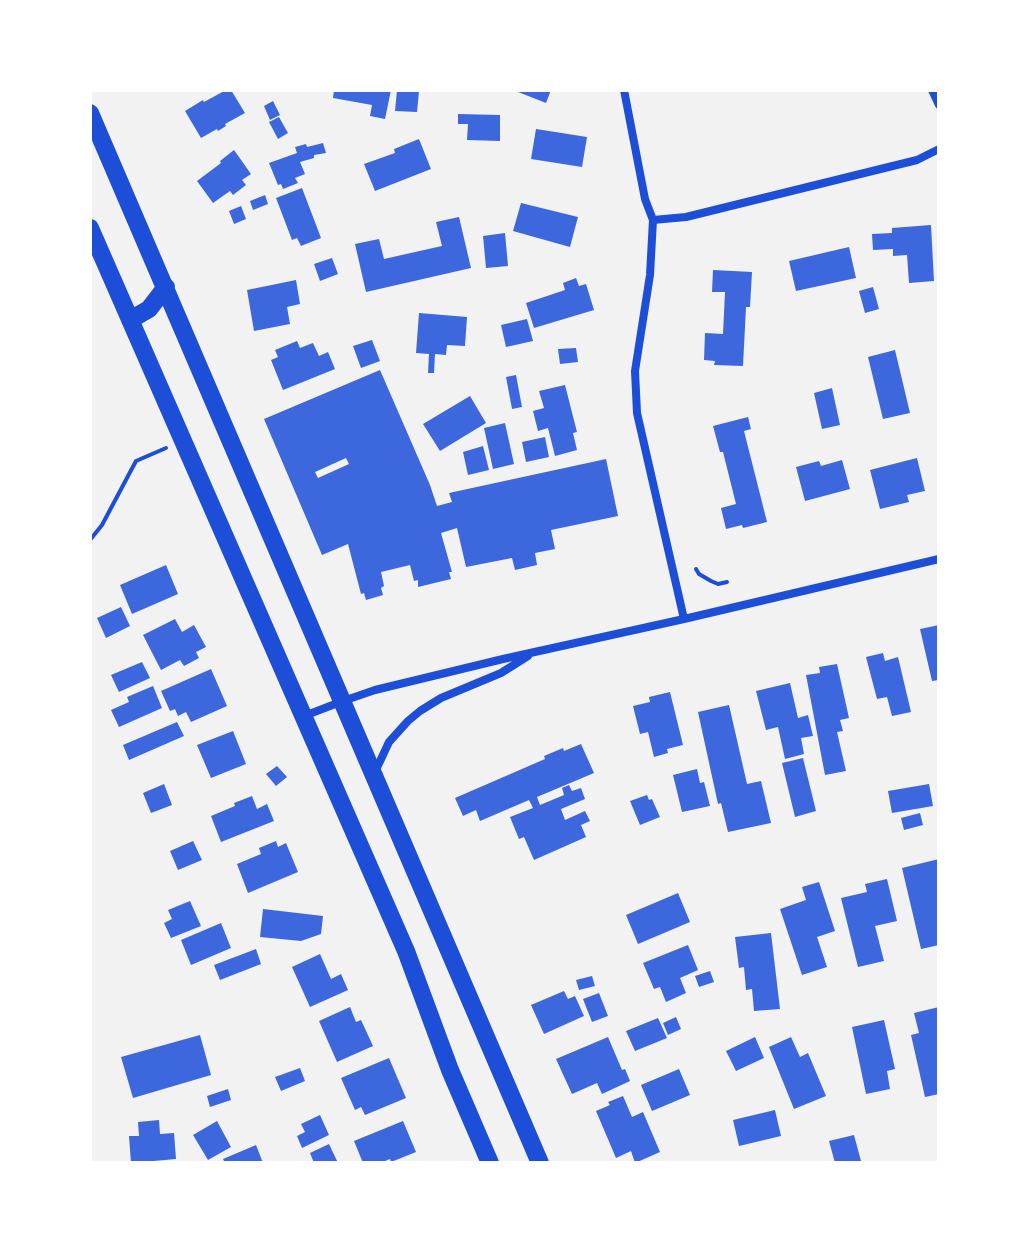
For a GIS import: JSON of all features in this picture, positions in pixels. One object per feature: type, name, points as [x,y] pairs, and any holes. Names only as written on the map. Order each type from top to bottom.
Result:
[{"type":"highway","points":[[90,113],[374,774],[535,1161]]},
{"type":"highway","points":[[90,228],[406,951],[450,1070],[490,1163]]},
{"type":"highway","points":[[130,320],[149,309],[166,287]]},
{"type":"street","points":[[624,90],[645,199],[653,220],[650,275],[635,371],[637,413],[684,619]]},
{"type":"street","points":[[932,90],[939,105]]},
{"type":"street","points":[[653,220],[686,217],[903,164],[939,149]]},
{"type":"street","points":[[304,716],[375,690],[939,559]]},
{"type":"street","points":[[374,774],[389,742],[420,711],[441,698],[501,673],[535,651]]},
{"type":"path","points":[[90,540],[102,525],[136,461],[183,441]]},
{"type":"path","points":[[696,569],[699,574],[718,584],[727,582]]},
{"type":"building","points":[[231,90],[245,113],[201,138],[185,111]]},
{"type":"building","points":[[334,90],[391,90],[385,119],[370,116],[372,105],[333,98]]},
{"type":"building","points":[[397,90],[419,91],[417,112],[395,111]]},
{"type":"building","points":[[513,90],[551,90],[546,103]]},
{"type":"building","points":[[273,101],[280,115],[270,120],[264,106]]},
{"type":"building","points":[[458,114],[500,115],[500,141],[467,140],[468,124],[458,124]]},
{"type":"building","points":[[279,117],[288,133],[278,139],[269,122]]},
{"type":"building","points":[[536,129],[587,137],[582,167],[531,159]]},
{"type":"building","points":[[419,139],[431,169],[375,191],[364,164],[395,153],[394,149]]},
{"type":"building","points":[[323,143],[326,153],[300,162],[305,174],[295,178],[298,183],[283,189],[281,184],[278,185],[269,163],[297,153],[295,147]]},
{"type":"building","points":[[234,150],[251,174],[242,180],[246,185],[233,195],[230,191],[213,203],[197,181]]},
{"type":"building","points":[[302,188],[321,238],[301,246],[297,238],[292,240],[276,198]]},
{"type":"building","points":[[265,195],[268,204],[253,210],[250,201]]},
{"type":"building","points":[[521,203],[578,217],[570,247],[513,231]]},
{"type":"building","points":[[241,206],[246,219],[234,224],[229,211]]},
{"type":"building","points":[[459,217],[471,268],[366,292],[355,244],[379,239],[384,259],[442,246],[436,222]]},
{"type":"building","points":[[931,225],[934,281],[909,283],[907,255],[893,256],[893,249],[873,250],[872,234],[892,233],[892,228]]},
{"type":"building","points":[[505,233],[508,266],[486,268],[483,236]]},
{"type":"building","points":[[849,247],[856,278],[796,291],[789,261]]},
{"type":"building","points":[[332,258],[338,274],[320,281],[314,264]]},
{"type":"building","points":[[713,270],[752,272],[750,307],[746,307],[743,366],[714,365],[715,361],[704,360],[705,333],[723,334],[725,292],[712,292]]},
{"type":"building","points":[[576,278],[579,286],[586,284],[594,310],[534,328],[526,303],[565,290],[563,283]]},
{"type":"building","points":[[296,280],[300,304],[287,307],[290,324],[254,331],[247,290]]},
{"type":"building","points":[[873,287],[879,309],[865,313],[859,291]]},
{"type":"building","points":[[419,313],[467,317],[465,346],[447,345],[446,355],[435,354],[434,373],[428,373],[429,354],[416,353]]},
{"type":"building","points":[[527,319],[533,341],[506,347],[501,325]]},
{"type":"building","points":[[372,340],[380,361],[361,368],[353,346]]},
{"type":"building","points":[[297,341],[300,348],[313,343],[319,356],[328,352],[335,369],[283,390],[271,360],[278,357],[275,350]]},
{"type":"building","points":[[576,348],[578,362],[560,364],[558,349]]},
{"type":"building","points":[[895,350],[910,413],[883,419],[868,357]]},
{"type":"building","points":[[380,370],[437,506],[452,502],[449,493],[606,459],[618,516],[551,530],[555,549],[535,553],[537,565],[515,570],[512,558],[466,567],[457,528],[441,533],[452,572],[449,572],[451,579],[418,587],[410,565],[381,572],[383,595],[366,600],[364,593],[361,594],[348,544],[322,555],[264,419]],"holes":[[[346,458],[349,464],[318,478],[315,472]]]},
{"type":"building","points":[[516,375],[522,407],[512,409],[506,377]]},
{"type":"building","points":[[565,385],[577,432],[573,433],[577,450],[555,456],[548,428],[538,431],[533,411],[544,408],[539,391]]},
{"type":"building","points":[[832,388],[840,425],[822,429],[814,393]]},
{"type":"building","points":[[470,396],[486,423],[440,451],[423,424]]},
{"type":"building","points":[[748,417],[751,429],[744,431],[767,522],[726,529],[721,508],[736,504],[713,426]]},
{"type":"building","points":[[505,423],[514,464],[493,469],[484,428]]},
{"type":"building","points":[[545,437],[549,457],[526,462],[522,442]]},
{"type":"building","points":[[483,446],[489,470],[468,475],[463,452]]},
{"type":"building","points":[[917,458],[925,491],[907,495],[909,502],[880,509],[870,470]]},
{"type":"building","points":[[842,460],[850,489],[805,501],[796,467],[819,461],[821,466]]},
{"type":"building","points":[[166,565],[178,594],[132,614],[120,585]]},
{"type":"building","points":[[121,607],[130,626],[106,638],[97,618]]},
{"type":"building","points":[[175,619],[182,632],[194,625],[206,647],[196,652],[199,658],[184,666],[180,660],[161,670],[143,635]]},
{"type":"building","points":[[939,625],[939,680],[932,681],[920,629]]},
{"type":"building","points":[[883,653],[885,661],[898,657],[911,712],[892,716],[887,697],[877,699],[866,657]]},
{"type":"building","points":[[142,662],[150,678],[119,692],[111,675]]},
{"type":"building","points":[[837,664],[849,718],[840,720],[843,731],[837,732],[846,771],[825,775],[806,675],[820,673],[819,667]]},
{"type":"building","points":[[211,669],[227,706],[191,722],[186,712],[178,716],[175,709],[170,711],[161,691]]},
{"type":"building","points":[[790,683],[798,718],[808,715],[813,736],[801,738],[804,754],[785,759],[778,727],[766,730],[756,691]]},
{"type":"building","points":[[153,686],[162,708],[119,727],[111,710],[129,702],[127,697]]},
{"type":"building","points":[[670,692],[683,745],[667,749],[668,753],[654,757],[648,732],[640,734],[633,706],[650,702],[649,697]]},
{"type":"building","points":[[729,705],[747,784],[761,781],[771,823],[728,832],[721,803],[718,804],[698,712]]},
{"type":"building","points":[[177,722],[184,736],[129,760],[123,745]]},
{"type":"building","points":[[233,731],[246,764],[211,778],[197,745]]},
{"type":"building","points":[[581,744],[594,773],[537,797],[540,805],[564,795],[562,788],[569,785],[572,791],[581,788],[585,799],[561,809],[565,820],[585,811],[590,821],[581,825],[586,837],[534,860],[524,837],[519,839],[510,817],[533,808],[529,800],[480,821],[476,810],[463,816],[455,798],[545,759],[544,756]]},
{"type":"building","points":[[803,758],[816,811],[795,817],[782,763]]},
{"type":"building","points":[[277,766],[287,777],[276,786],[266,774]]},
{"type":"building","points":[[697,769],[710,806],[682,812],[673,775]]},
{"type":"building","points":[[164,784],[172,805],[151,813],[143,793]]},
{"type":"building","points":[[929,784],[933,806],[892,813],[888,791]]},
{"type":"building","points":[[647,795],[660,817],[640,825],[630,801]]},
{"type":"building","points":[[252,796],[257,809],[267,804],[274,821],[221,842],[211,816]]},
{"type":"building","points":[[920,813],[923,825],[904,830],[901,818]]},
{"type":"building","points":[[193,841],[202,860],[178,870],[170,851]]},
{"type":"building","points":[[276,841],[278,847],[286,843],[298,872],[248,893],[237,864],[261,854],[259,848]]},
{"type":"building","points":[[939,859],[939,945],[921,949],[902,868]]},
{"type":"building","points":[[887,879],[897,921],[875,926],[884,961],[858,967],[841,898],[867,892],[865,884]]},
{"type":"building","points":[[819,882],[835,931],[817,937],[827,967],[802,975],[780,909],[806,900],[802,887]]},
{"type":"building","points":[[678,893],[690,922],[638,944],[626,915]]},
{"type":"building","points":[[190,901],[201,926],[171,938],[164,923],[172,919],[168,910]]},
{"type":"building","points":[[263,909],[323,916],[321,934],[301,941],[260,937]]},
{"type":"building","points":[[221,923],[231,948],[191,965],[181,940]]},
{"type":"building","points":[[771,933],[780,1009],[754,1011],[752,989],[746,990],[744,967],[739,968],[735,937]]},
{"type":"building","points":[[688,945],[698,970],[680,978],[686,993],[666,1002],[660,987],[654,989],[643,963]]},
{"type":"building","points":[[256,949],[261,964],[220,980],[214,965]]},
{"type":"building","points":[[320,954],[331,979],[341,974],[348,990],[310,1007],[292,967]]},
{"type":"building","points":[[710,971],[714,982],[699,987],[695,976]]},
{"type":"building","points":[[592,976],[595,986],[579,990],[576,980]]},
{"type":"building","points":[[564,991],[568,999],[575,996],[584,1016],[544,1034],[531,1005]]},
{"type":"building","points":[[599,993],[608,1016],[592,1022],[583,999]]},
{"type":"building","points":[[350,1007],[356,1022],[361,1020],[373,1046],[337,1062],[319,1021]]},
{"type":"building","points":[[939,1007],[939,1094],[925,1097],[911,1035],[919,1033],[914,1013]]},
{"type":"building","points":[[676,1017],[681,1029],[668,1035],[663,1023]]},
{"type":"building","points":[[658,1018],[667,1038],[635,1051],[626,1031]]},
{"type":"building","points":[[884,1020],[895,1069],[887,1071],[890,1089],[866,1094],[852,1027]]},
{"type":"building","points":[[200,1035],[211,1075],[133,1098],[121,1057]]},
{"type":"building","points":[[608,1037],[630,1081],[602,1094],[597,1083],[572,1094],[556,1059]]},
{"type":"building","points":[[755,1037],[764,1058],[736,1071],[726,1051]]},
{"type":"building","points":[[791,1037],[800,1057],[808,1053],[826,1096],[794,1109],[769,1047]]},
{"type":"building","points":[[389,1058],[406,1098],[365,1115],[361,1107],[355,1110],[341,1078]]},
{"type":"building","points":[[300,1068],[305,1081],[281,1091],[275,1077]]},
{"type":"building","points":[[679,1069],[690,1095],[652,1111],[641,1085]]},
{"type":"building","points":[[228,1089],[231,1100],[210,1107],[207,1096]]},
{"type":"building","points":[[623,1096],[632,1117],[643,1112],[660,1152],[635,1163],[631,1151],[616,1158],[596,1111]]},
{"type":"building","points":[[775,1110],[781,1136],[739,1146],[733,1120]]},
{"type":"building","points":[[320,1115],[329,1135],[302,1148],[297,1136],[305,1132],[301,1124]]},
{"type":"building","points":[[159,1120],[160,1134],[174,1133],[176,1159],[131,1163],[129,1136],[139,1136],[138,1122]]},
{"type":"building","points":[[217,1121],[231,1147],[208,1160],[193,1135]]},
{"type":"building","points":[[403,1121],[416,1152],[391,1162],[390,1159],[380,1163],[363,1163],[354,1141]]},
{"type":"building","points":[[854,1135],[861,1161],[835,1163],[829,1141]]},
{"type":"building","points":[[329,1144],[338,1163],[314,1163],[310,1153]]},
{"type":"building","points":[[256,1145],[263,1163],[225,1163],[223,1159]]}]
